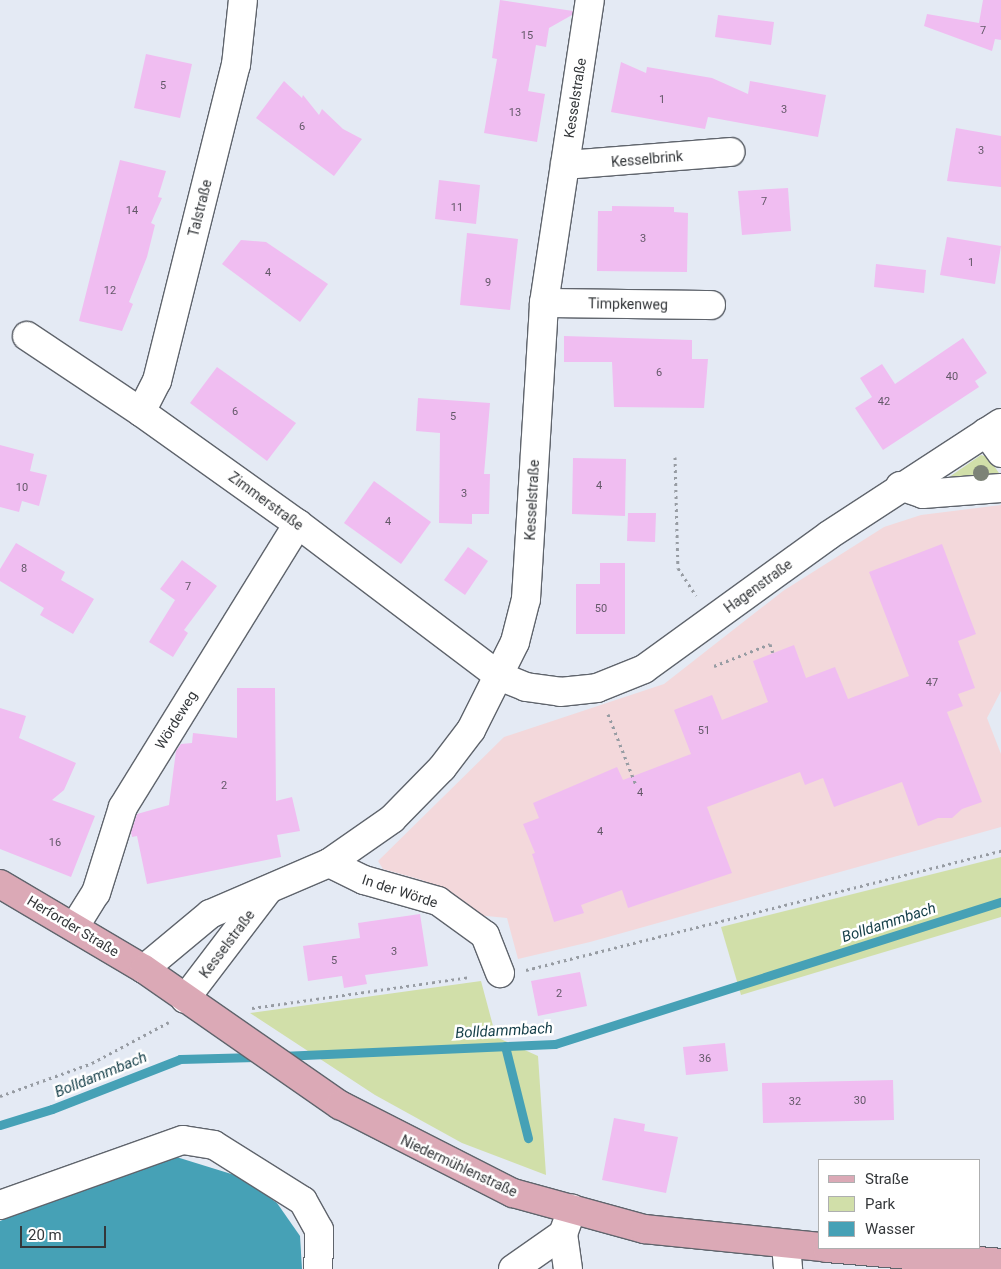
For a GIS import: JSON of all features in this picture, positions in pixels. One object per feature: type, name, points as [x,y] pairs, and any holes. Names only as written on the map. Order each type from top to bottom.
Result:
[{"type":"main road","name":"Herforder Straße","points":[[0,884],[75,926],[144,969]]},
{"type":"main road","name":"Niedermühlenstraße","points":[[144,969],[206,1015],[340,1106],[423,1150],[513,1193],[644,1229],[787,1257],[818,1248]]},
{"type":"main road","points":[[838,1249],[1001,1264]]},
{"type":"street","name":"Talstraße","points":[[141,412],[158,381],[234,74],[243,0]]},
{"type":"street","name":"Kesselstraße","points":[[144,969],[210,914],[329,863],[392,819],[442,768],[471,730],[515,642],[526,599],[544,303],[590,0]]},
{"type":"street","name":"Kesselbrink","points":[[565,166],[730,152]]},
{"type":"street","name":"Timpkenweg","points":[[544,303],[711,305]]},
{"type":"street","name":"Zimmerstraße","points":[[28,336],[141,412],[298,524],[499,676]]},
{"type":"street","name":"Hagenstraße","points":[[499,676],[526,687],[560,692],[597,688],[644,669],[900,486],[996,436]]},
{"type":"street","points":[[900,486],[923,494],[1001,488]]},
{"type":"street","name":"Wördeweg","points":[[75,926],[96,893],[123,807],[298,524]]},
{"type":"street","name":"In der Wörde","points":[[329,863],[364,880],[438,901],[484,935],[500,973]]},
{"type":"street","name":"Kesselstraße","points":[[185,998],[269,889]]},
{"type":"street","points":[[0,1205],[183,1140],[214,1145],[303,1201],[319,1230],[318,1269]]},
{"type":"street","points":[[568,1269],[563,1234],[572,1209]]},
{"type":"street","points":[[513,1269],[563,1234]]},
{"type":"path","points":[[676,457],[681,575]]},
{"type":"path","points":[[714,666],[770,644],[773,653]]},
{"type":"path","points":[[597,688],[636,785]]},
{"type":"path","points":[[0,1096],[92,1064],[176,1018],[500,973],[596,955],[738,916],[1001,851]]},
{"type":"shaded area","points":[[1001,505],[1001,691],[987,718],[1001,754],[1001,827],[590,942],[518,959],[507,918],[476,915],[450,894],[422,880],[383,869],[378,861],[504,737],[664,684],[783,591],[884,527],[921,515]]},
{"type":"green space","points":[[981,455],[988,457],[1001,476],[942,482]]},
{"type":"green space","points":[[1001,857],[1001,917],[741,995],[721,927]]},
{"type":"green space","points":[[481,981],[496,1037],[538,1056],[546,1175],[462,1143],[375,1095],[250,1013]]},
{"type":"water","points":[[170,1155],[241,1177],[277,1203],[300,1236],[302,1269],[0,1269],[0,1221]]},
{"type":"building","points":[[500,0],[573,11],[572,15],[549,28],[546,47],[536,45],[528,91],[545,94],[537,142],[484,133],[497,59],[492,58]]},
{"type":"building","points":[[983,0],[1001,0],[1001,40],[995,39],[992,51],[924,26],[927,14],[979,23]]},
{"type":"building","points":[[718,15],[774,22],[771,45],[715,37]]},
{"type":"building","points":[[146,54],[192,64],[180,118],[134,108]]},
{"type":"building","points":[[621,62],[646,73],[647,67],[712,78],[748,94],[750,81],[826,95],[818,137],[708,117],[705,129],[611,112]]},
{"type":"building","points":[[284,81],[302,98],[303,95],[319,115],[322,109],[343,129],[362,139],[334,176],[256,118]]},
{"type":"building","points":[[956,128],[1001,136],[1001,187],[947,181]]},
{"type":"building","points":[[120,160],[166,171],[158,197],[162,198],[151,223],[155,225],[147,257],[129,302],[133,304],[122,331],[79,321]]},
{"type":"building","points":[[439,180],[480,185],[476,224],[435,219]]},
{"type":"building","points":[[788,188],[791,231],[742,235],[738,191]]},
{"type":"building","points":[[612,206],[674,207],[674,212],[688,213],[687,272],[597,271],[598,211],[612,211]]},
{"type":"building","points":[[467,233],[518,239],[510,310],[460,305]]},
{"type":"building","points":[[947,237],[1001,246],[995,284],[940,275]]},
{"type":"building","points":[[241,240],[266,242],[328,284],[300,322],[222,264]]},
{"type":"building","points":[[876,264],[926,270],[924,293],[874,287]]},
{"type":"building","points":[[564,336],[692,340],[692,359],[708,359],[704,408],[614,407],[612,362],[564,362]]},
{"type":"building","points":[[963,338],[987,373],[975,381],[979,387],[883,450],[855,408],[872,397],[860,378],[882,364],[895,384]]},
{"type":"building","points":[[217,367],[296,423],[267,461],[190,403]]},
{"type":"building","points":[[418,398],[490,403],[484,474],[490,474],[489,514],[472,514],[472,524],[439,523],[440,433],[416,431]]},
{"type":"building","points":[[0,445],[34,454],[30,471],[47,475],[39,506],[22,501],[19,512],[0,507]]},
{"type":"building","points":[[573,458],[626,459],[625,516],[572,514]]},
{"type":"building","points":[[374,481],[431,522],[401,564],[344,523]]},
{"type":"building","points":[[628,513],[656,513],[655,542],[627,541]]},
{"type":"building","points":[[16,543],[65,572],[61,580],[94,599],[73,634],[40,615],[44,608],[0,581],[0,569]]},
{"type":"building","points":[[942,544],[976,634],[958,641],[975,688],[958,694],[963,706],[947,712],[982,802],[962,809],[952,818],[938,818],[918,826],[902,782],[834,807],[823,778],[805,785],[800,772],[707,807],[732,873],[628,908],[622,890],[581,905],[584,913],[554,922],[532,854],[535,853],[523,824],[539,818],[533,803],[617,767],[623,780],[691,754],[674,710],[712,695],[722,720],[768,702],[753,661],[794,645],[806,678],[835,667],[848,699],[909,676],[869,572]]},
{"type":"building","points":[[468,547],[488,561],[465,595],[444,580]]},
{"type":"building","points":[[182,560],[217,586],[184,630],[188,633],[173,657],[149,642],[175,600],[160,589]]},
{"type":"building","points":[[600,563],[625,563],[625,634],[576,634],[576,584],[600,584]]},
{"type":"building","points":[[237,688],[275,688],[276,801],[292,797],[300,831],[277,835],[281,857],[147,884],[137,836],[132,837],[131,832],[137,814],[169,805],[176,751],[181,744],[192,743],[193,733],[237,738]]},
{"type":"building","points":[[0,708],[26,716],[19,738],[76,763],[64,790],[52,800],[95,816],[71,877],[0,849]]},
{"type":"building","points":[[420,914],[428,966],[365,975],[367,984],[344,988],[342,976],[308,981],[303,946],[360,938],[358,923]]},
{"type":"building","points":[[580,972],[587,1006],[538,1016],[531,981]]},
{"type":"building","points":[[725,1043],[728,1071],[686,1075],[683,1047]]},
{"type":"building","points":[[893,1080],[894,1120],[763,1123],[762,1083]]},
{"type":"building","points":[[614,1118],[645,1124],[644,1131],[678,1137],[666,1193],[602,1180]]},
{"type":"waterway","name":"Bolldammbach","points":[[281,1056],[555,1044],[1001,902]]},
{"type":"waterway","points":[[505,1046],[528,1138]]},
{"type":"waterway","name":"Bolldammbach","points":[[0,1125],[52,1109],[180,1059],[258,1057]]}]
